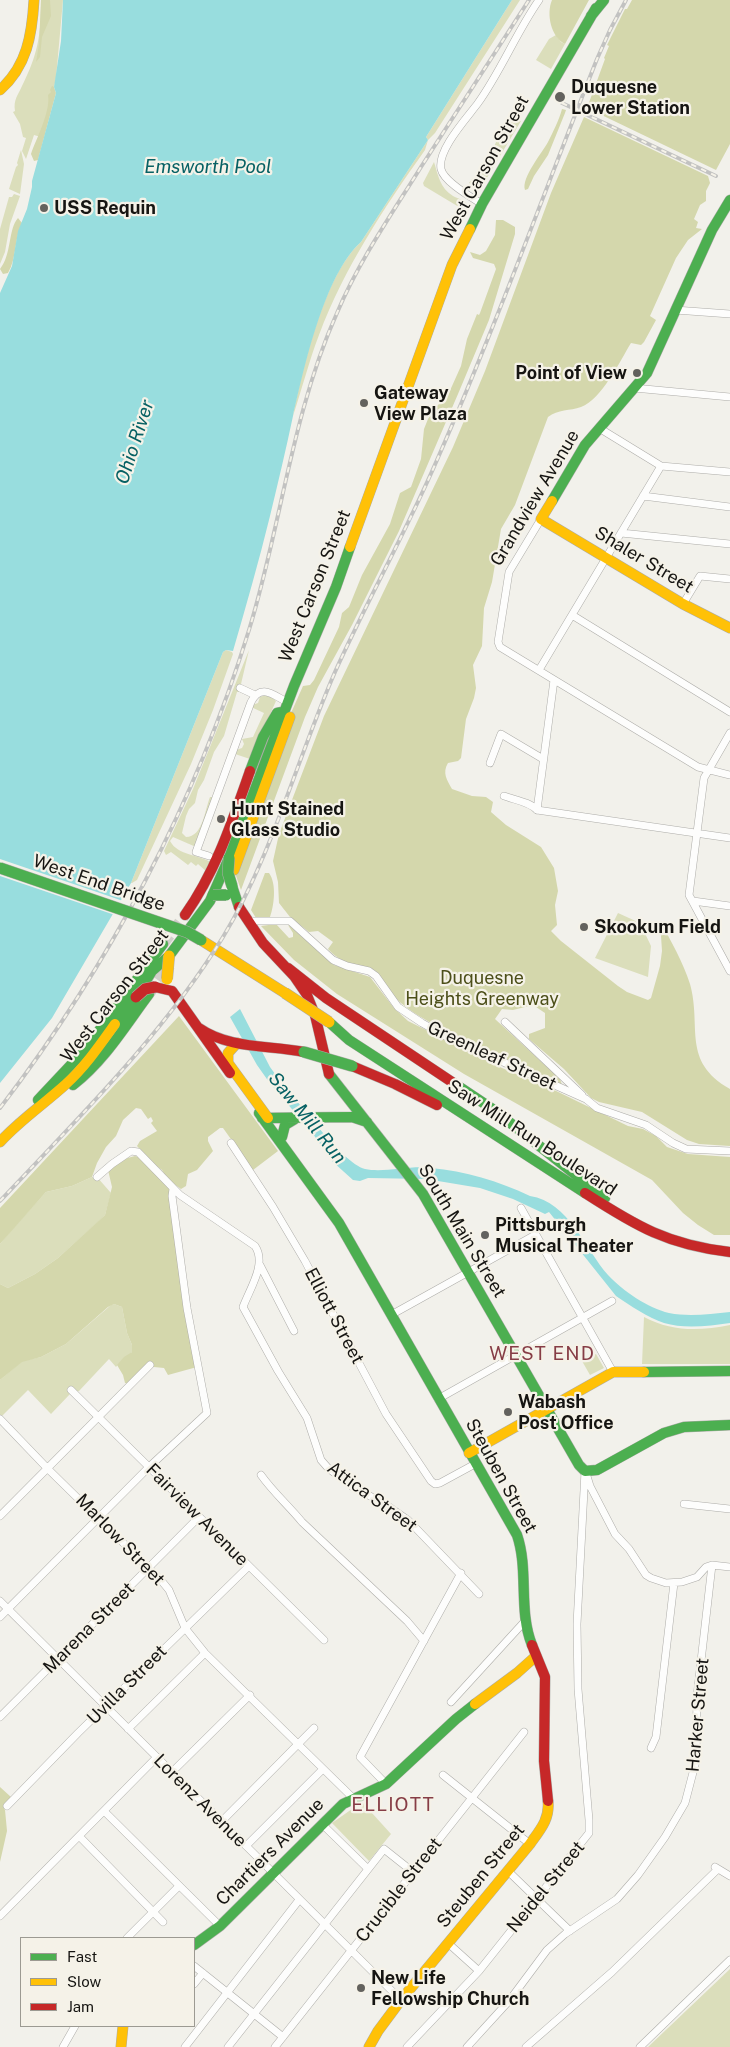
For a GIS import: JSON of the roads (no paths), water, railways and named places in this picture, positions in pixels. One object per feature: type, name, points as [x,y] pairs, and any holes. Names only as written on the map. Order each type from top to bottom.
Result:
[{"type":"main road","points":[[0,90],[18,73],[27,55],[31,40],[34,0]]},
{"type":"main road","name":"West Carson Street","points":[[0,1142],[21,1120],[79,1070],[136,996],[152,971],[169,956],[213,896],[286,706],[339,578],[452,266],[482,204],[601,0]]},
{"type":"main road","name":"Grandview Avenue","points":[[541,519],[585,444],[646,373],[719,218],[730,200]]},
{"type":"main road","points":[[719,218],[730,222]]},
{"type":"main road","name":"Shaler Street","points":[[541,519],[683,604],[730,628]]},
{"type":"main road","points":[[234,870],[309,665],[308,653]]},
{"type":"main road","points":[[184,914],[205,887],[216,865],[264,734],[277,713],[286,706]]},
{"type":"main road","points":[[213,896],[229,890],[228,858]]},
{"type":"main road","name":"West End Bridge","points":[[0,868],[187,932]]},
{"type":"main road","name":"South Main Street","points":[[229,890],[232,899],[266,947],[288,968],[308,996],[330,1076],[414,1180],[576,1461],[585,1470]]},
{"type":"main road","name":"Saw Mill Run Boulevard","points":[[187,932],[285,993],[329,1022],[350,1040],[618,1215],[644,1230],[684,1245],[730,1252]]},
{"type":"main road","points":[[21,1120],[46,1090],[84,1051],[163,944]]},
{"type":"main road","points":[[136,996],[145,989],[167,985],[169,956]]},
{"type":"main road","points":[[288,968],[326,998],[494,1110],[605,1198]]},
{"type":"main road","name":"Steuben Street","points":[[167,985],[265,1118],[282,1137],[299,1167]]},
{"type":"main road","points":[[44,1102],[74,1084],[91,1070],[149,994]]},
{"type":"main road","name":"Saw Mill Run Boulevard","points":[[329,1022],[354,1033],[634,1216],[660,1228],[702,1241],[730,1245]]},
{"type":"main road","points":[[199,1028],[220,1040],[304,1052],[352,1066],[417,1095],[499,1137]]},
{"type":"main road","points":[[237,1043],[228,1052],[228,1062],[265,1118],[352,1117],[367,1122]]},
{"type":"main road","points":[[327,1118],[338,1115],[343,1109],[345,1102],[343,1094]]},
{"type":"main road","name":"Steuben Street","points":[[265,1118],[283,1149],[299,1167],[336,1218],[517,1535],[521,1547],[525,1621],[545,1677],[544,1762],[549,1812],[545,1823],[508,1872],[401,2000],[378,2031],[369,2047]]},
{"type":"main road","points":[[282,1137],[285,1125],[296,1118]]},
{"type":"main road","points":[[469,1453],[614,1372],[730,1371]]},
{"type":"main road","points":[[585,1470],[597,1470],[664,1433],[676,1429],[693,1426],[730,1425]]},
{"type":"main road","name":"Chartiers Avenue","points":[[195,1944],[220,1926],[343,1804],[386,1784],[456,1719],[517,1673],[536,1656]]},
{"type":"main road","points":[[121,2047],[124,2027]]},
{"type":"street","points":[[482,204],[445,176],[441,167],[442,157],[453,137],[486,92],[538,0]]},
{"type":"street","points":[[675,310],[730,314]]},
{"type":"street","points":[[634,388],[730,397]]},
{"type":"street","points":[[598,428],[661,466],[730,472]]},
{"type":"street","points":[[661,466],[539,670],[698,767],[730,775]]},
{"type":"street","points":[[643,496],[730,507]]},
{"type":"street","name":"Grandview Avenue","points":[[539,670],[500,647],[498,642],[509,572],[541,519]]},
{"type":"street","points":[[621,533],[730,544]]},
{"type":"street","points":[[683,604],[700,576],[730,579]]},
{"type":"street","points":[[572,614],[730,712]]},
{"type":"street","points":[[537,810],[554,680]]},
{"type":"street","points":[[240,688],[258,693],[265,692],[286,706]]},
{"type":"street","points":[[209,856],[196,852],[258,693]]},
{"type":"street","points":[[730,733],[704,778],[689,895],[730,971]]},
{"type":"street","points":[[490,763],[501,734],[543,759]]},
{"type":"street","points":[[504,796],[518,802],[533,805],[537,810],[730,838]]},
{"type":"street","points":[[693,901],[730,906]]},
{"type":"street","name":"Greenleaf Street","points":[[248,922],[290,921],[333,960],[347,966],[369,971],[376,976],[398,1007],[422,1023],[586,1099],[597,1108],[646,1124],[673,1143],[686,1149],[730,1151]]},
{"type":"street","points":[[505,1022],[586,1099]]},
{"type":"street","name":"Elliott Street","points":[[231,1143],[273,1207],[305,1261],[386,1414],[431,1481],[436,1484],[440,1483],[475,1464]]},
{"type":"street","points":[[97,1177],[131,1151],[138,1152],[186,1200],[255,1246],[260,1255],[260,1265],[294,1331]]},
{"type":"street","points":[[0,1617],[148,1467],[206,1413],[187,1308],[172,1196],[173,1189]]},
{"type":"street","points":[[521,1208],[614,1372]]},
{"type":"street","points":[[391,1315],[535,1235]]},
{"type":"street","name":"Attica Street","points":[[260,1265],[243,1306],[271,1359],[307,1418],[321,1460],[353,1488],[385,1504],[408,1520],[461,1573],[479,1594]]},
{"type":"street","points":[[438,1399],[612,1301]]},
{"type":"street","points":[[0,1516],[150,1365]]},
{"type":"street","name":"Fairview Avenue","points":[[71,1390],[324,1640]]},
{"type":"street","name":"Marlow Street","points":[[0,1418],[48,1469],[169,1590],[186,1628],[204,1653],[354,1799]]},
{"type":"street","points":[[585,1470],[590,1486],[615,1534],[630,1549],[646,1575],[658,1581],[674,1583],[691,1580],[697,1577],[706,1567],[712,1565],[730,1567]]},
{"type":"street","name":"Neidel Street","points":[[407,2047],[479,1971],[589,1833],[578,1689],[577,1624],[585,1470]]},
{"type":"street","points":[[261,1475],[271,1489],[291,1508],[302,1522],[407,1621],[424,1641]]},
{"type":"street","points":[[684,1504],[730,1509]]},
{"type":"street","name":"Marena Street","points":[[0,1717],[199,1517]]},
{"type":"street","name":"Harker Street","points":[[467,2047],[509,2001],[547,1950],[570,1931],[617,1899],[638,1875],[665,1837],[685,1802],[696,1762],[697,1696],[712,1565]]},
{"type":"street","name":"Uvilla Street","points":[[7,1806],[249,1566]]},
{"type":"street","points":[[386,1784],[360,1757],[461,1573]]},
{"type":"street","points":[[651,1748],[656,1737],[674,1583]]},
{"type":"street","name":"Lorenz Avenue","points":[[0,1601],[401,2000]]},
{"type":"street","points":[[451,1702],[525,1621]]},
{"type":"street","points":[[128,1729],[204,1653]]},
{"type":"street","points":[[172,1772],[250,1696]]},
{"type":"street","points":[[222,1822],[314,1728]]},
{"type":"street","name":"Crucible Street","points":[[274,2047],[524,1732]]},
{"type":"street","points":[[0,1916],[157,1757]]},
{"type":"street","points":[[246,1846],[323,1769]]},
{"type":"street","points":[[443,1775],[530,1844]]},
{"type":"street","points":[[104,1811],[220,1926]]},
{"type":"street","points":[[323,1824],[368,1868]]},
{"type":"street","points":[[79,1836],[163,1922]]},
{"type":"street","points":[[228,2047],[384,1849],[413,1872]]},
{"type":"street","points":[[526,2047],[612,1972],[717,1868],[730,1876]]},
{"type":"street","points":[[508,1872],[570,1931]]},
{"type":"street","points":[[128,1937],[179,1886]]},
{"type":"street","points":[[185,2047],[299,1900]]},
{"type":"street","points":[[449,1944],[479,1971]]},
{"type":"street","points":[[640,2047],[730,1960]]},
{"type":"street","points":[[195,1967],[283,2037]]},
{"type":"street","points":[[195,1983],[203,1973]]},
{"type":"street","points":[[63,2047],[74,2027]]},
{"type":"water","name":"Emsworth Pool","points":[[63,0],[512,0],[426,137],[428,140],[361,242],[348,257],[336,276],[317,323],[266,533],[233,651],[226,650],[223,652],[131,883],[52,1018],[0,1083],[0,293],[12,266],[18,231],[27,209],[32,181],[56,93],[54,87],[61,41]]},
{"type":"water","name":"Saw Mill Run","points":[[240,1009],[270,1067],[278,1078],[332,1143],[355,1164],[372,1170],[415,1167],[444,1169],[494,1181],[544,1200],[566,1217],[608,1275],[636,1298],[669,1313],[700,1315],[730,1312],[730,1323],[680,1326],[664,1323],[646,1315],[616,1296],[549,1212],[545,1214],[513,1199],[480,1188],[426,1179],[368,1178],[360,1181],[353,1180],[333,1162],[313,1134],[257,1065],[230,1017]]},
{"type":"tunnel","points":[[163,944],[185,915]]},
{"type":"tunnel","points":[[149,994],[170,965]]},
{"type":"railway","points":[[0,1108],[40,1054],[113,940],[146,880],[176,819],[203,757],[228,694],[249,630],[309,390],[337,313],[355,275],[421,167],[529,0]]},
{"type":"railway","points":[[0,1201],[89,1107],[147,1042],[199,973],[223,937],[240,906],[270,840],[335,672],[437,460],[499,310],[597,59],[626,0]]},
{"type":"railway","points":[[562,103],[716,176]]},
{"type":"place","name":"Duquesne Lower Station","points":[[560,97]]},
{"type":"place","name":"USS Requin","points":[[44,208]]},
{"type":"place","name":"Point of View","points":[[637,373]]},
{"type":"place","name":"Gateway View Plaza","points":[[364,403]]},
{"type":"place","name":"Hunt Stained Glass Studio","points":[[221,819]]},
{"type":"place","name":"Skookum Field","points":[[584,927]]},
{"type":"place","name":"Pittsburgh Musical Theater","points":[[485,1235]]},
{"type":"place","name":"Wabash Post Office","points":[[508,1412]]},
{"type":"place","name":"New Life Fellowship Church","points":[[361,1988]]},
{"type":"district","name":"WEST END","points":[[542,1354]]},
{"type":"district","name":"ELLIOTT","points":[[393,1805]]},
{"type":"water label","name":"Ohio River","points":[[135,442]]},
{"type":"park label","name":"Duquesne Heights Greenway","points":[[482,988]]}]
